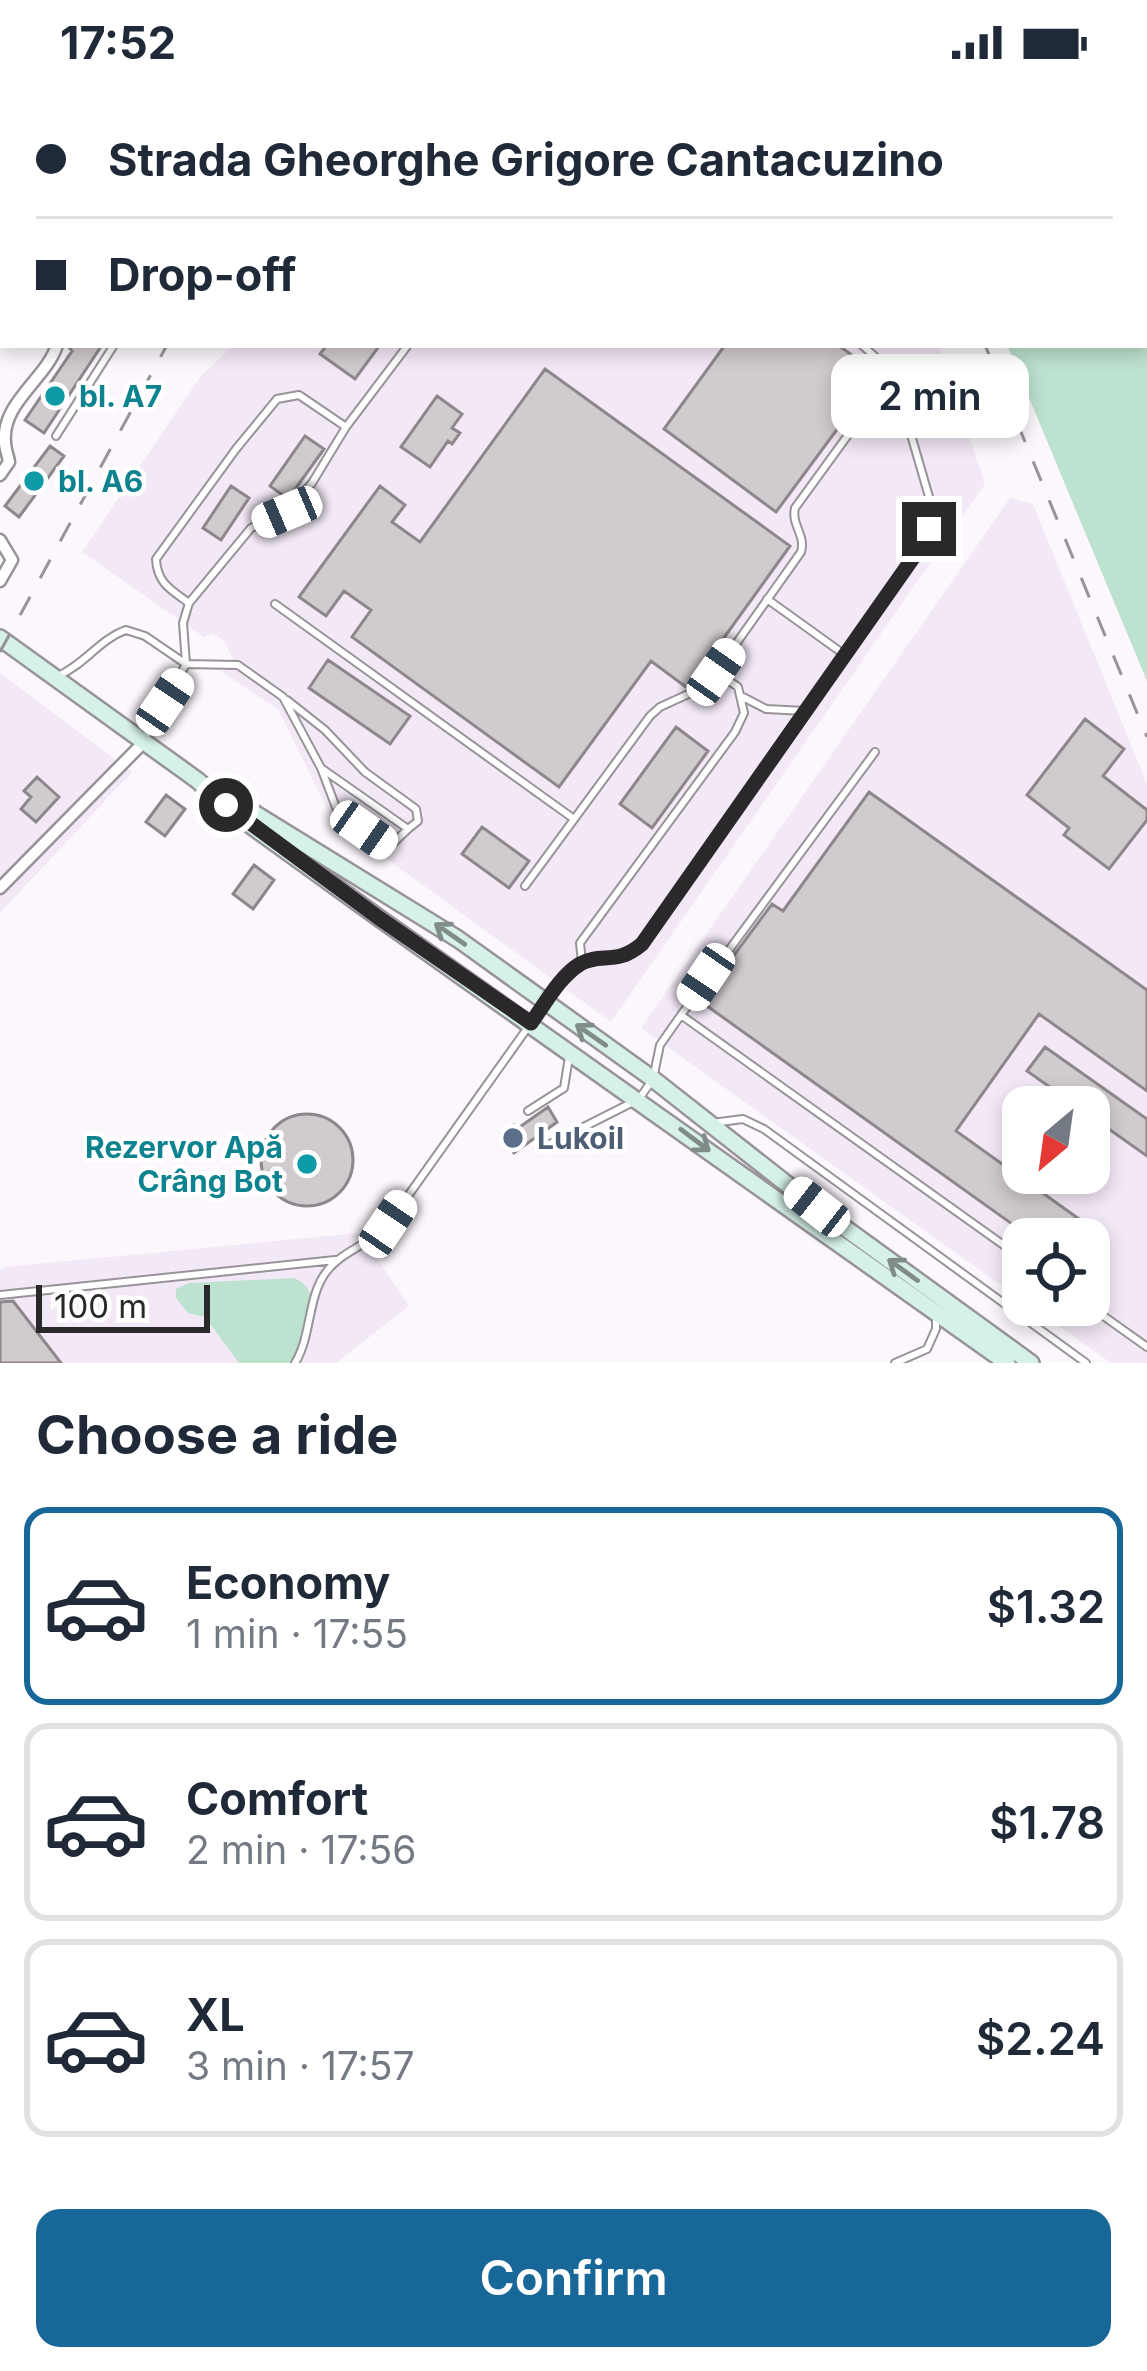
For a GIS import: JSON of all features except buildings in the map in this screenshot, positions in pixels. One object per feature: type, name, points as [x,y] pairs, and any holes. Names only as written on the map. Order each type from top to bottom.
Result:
[{"type":"main road","points":[[0,638],[197,780],[242,819],[1007,1363]]},
{"type":"main road","points":[[197,780],[428,919],[653,1079],[817,1207],[1031,1363]]},
{"type":"street","points":[[0,475],[9,462],[5,413],[53,358],[56,348]]},
{"type":"street","points":[[0,540],[12,560],[0,581]]},
{"type":"street","points":[[0,888],[144,742]]},
{"type":"lane","points":[[56,436],[112,348]]},
{"type":"lane","points":[[144,742],[186,664],[183,623],[189,603],[251,528],[287,512],[312,484],[346,427],[406,348]]},
{"type":"lane","points":[[0,1295],[339,1259],[368,1244],[388,1224],[546,1002],[582,962],[627,957],[642,944],[920,548],[932,507],[893,373],[865,348]]},
{"type":"lane","points":[[524,886],[650,716],[660,706],[697,690],[716,672],[803,546],[794,521],[795,508],[893,373]]},
{"type":"lane","points":[[189,603],[164,585],[156,559],[277,399],[299,395],[346,427]]},
{"type":"lane","points":[[767,599],[845,655]]},
{"type":"lane","points":[[275,604],[574,819]]},
{"type":"lane","points":[[55,678],[77,668],[110,637],[126,630],[145,636],[186,664],[238,665],[283,697],[325,730],[365,772],[416,808],[418,821],[390,847],[340,813],[283,697]]},
{"type":"lane","points":[[582,962],[580,943],[735,732],[744,713],[738,687],[716,672]]},
{"type":"lane","points":[[742,697],[766,709],[805,711]]},
{"type":"lane","points":[[548,1145],[639,1100],[653,1079],[660,1045],[875,752]]},
{"type":"lane","points":[[321,768],[408,829]]},
{"type":"lane","points":[[681,1015],[1002,1244]]},
{"type":"lane","points":[[528,1111],[564,1088],[570,1051]]},
{"type":"lane","points":[[710,1123],[742,1119],[764,1129],[1086,1363]]},
{"type":"lane","points":[[295,1363],[306,1341],[320,1281],[339,1259]]},
{"type":"lane","points":[[308,1263],[320,1281]]},
{"type":"lane","points":[[895,1363],[926,1349],[936,1328],[936,1314]]},
{"type":"lane","points":[[1110,1321],[1147,1347]]},
{"type":"shaded area","points":[[231,348],[940,348],[985,484],[611,1022],[332,819],[278,709],[222,672],[232,658],[225,642],[213,633],[204,637],[82,552],[200,377]]},
{"type":"shaded area","points":[[1010,498],[1033,504],[1147,784],[1147,1363],[1111,1363],[1059,1326],[1110,1326],[1110,1218],[1002,1218],[1002,1286],[641,1028]]},
{"type":"shaded area","points":[[0,673],[132,772],[0,913]]},
{"type":"shaded area","points":[[360,1233],[409,1306],[336,1363],[0,1363],[0,1270],[4,1267]]},
{"type":"green space","points":[[1008,348],[1147,348],[1147,681]]},
{"type":"green space","points":[[294,1278],[304,1284],[312,1305],[307,1329],[290,1363],[239,1363],[205,1317],[188,1313],[176,1298],[176,1289],[189,1283]]},
{"type":"railway","points":[[0,652],[165,348]]},
{"type":"railway","points":[[986,348],[1147,737]]},
{"type":"place","name":"bl. A7","points":[[55,396]]},
{"type":"place","name":"bl. A6","points":[[34,481]]},
{"type":"place","name":"Lukoil","points":[[513,1138]]},
{"type":"place","name":"Rezervor Apă Crâng Bot","points":[[307,1164]]},
{"type":"route","points":[[226,805],[531,1023],[558,985],[582,962],[627,957],[642,944],[929,529]]}]
